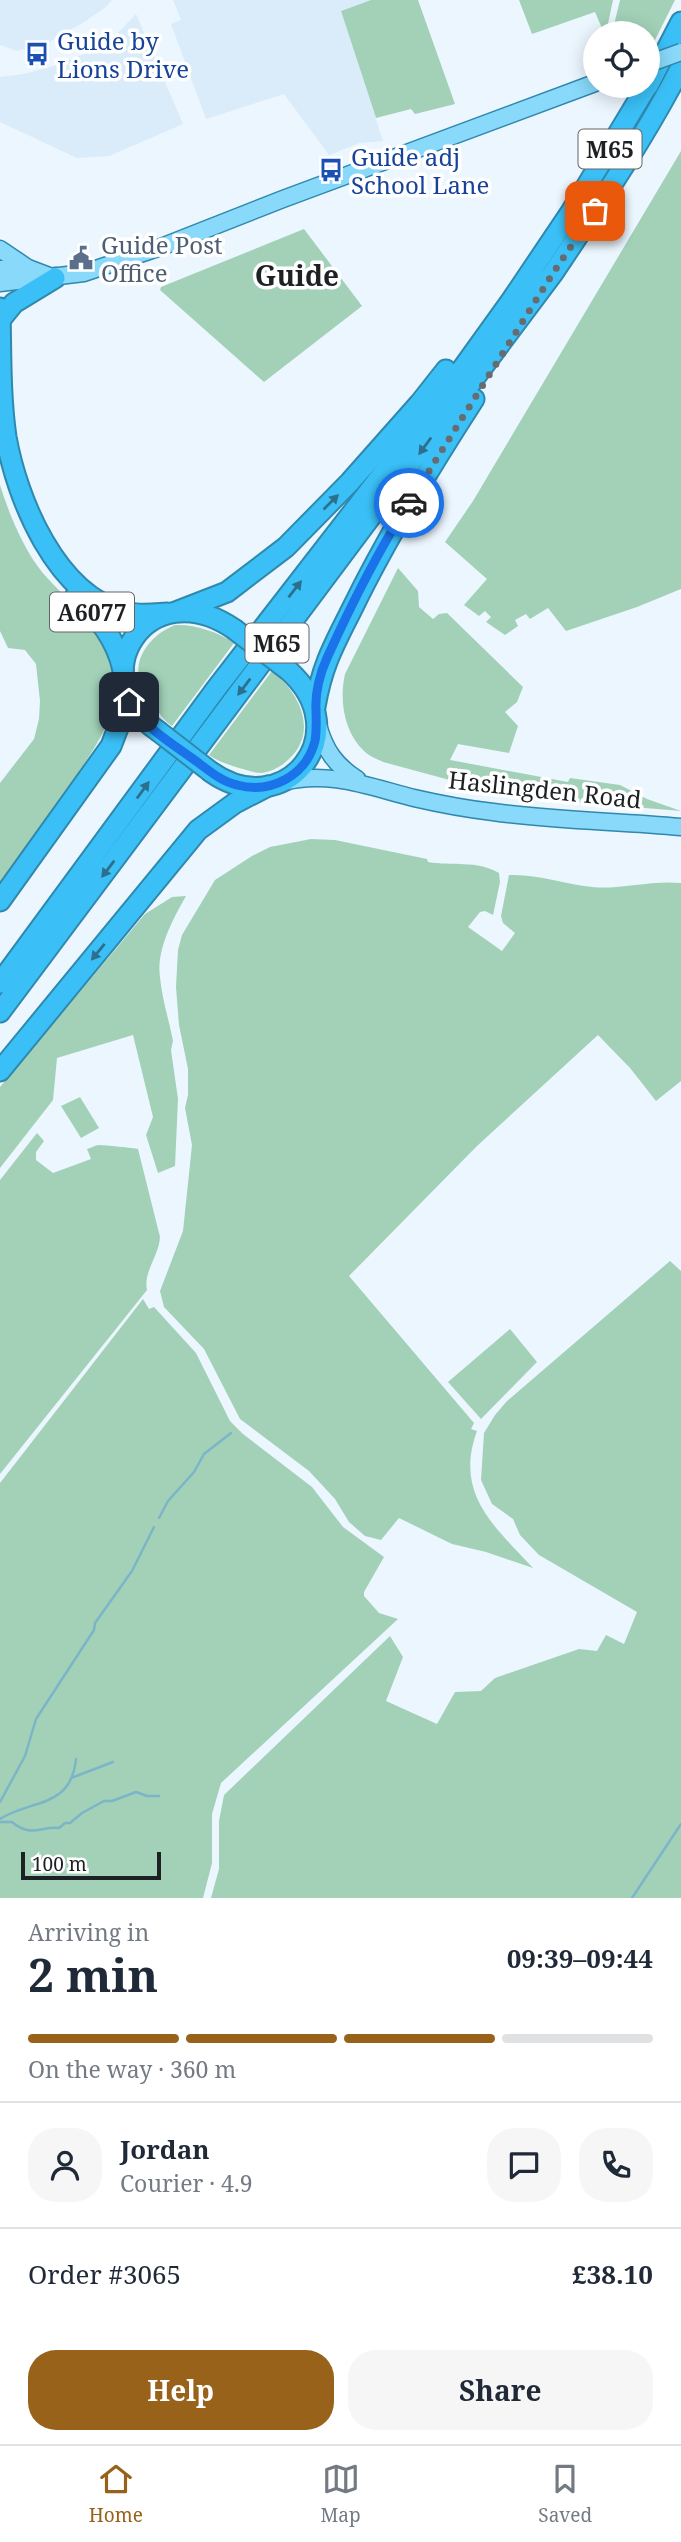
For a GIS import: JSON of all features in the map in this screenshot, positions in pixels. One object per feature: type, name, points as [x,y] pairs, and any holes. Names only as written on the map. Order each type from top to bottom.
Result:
[{"type":"highway","name":"M65","points":[[660,62],[681,22]]},
{"type":"highway","name":"M65","points":[[0,1012],[553,273],[609,191],[681,67]]},
{"type":"highway","name":"M65","points":[[0,983],[216,689],[442,397],[571,212],[640,98]]},
{"type":"highway","points":[[172,612],[227,592],[286,547],[350,482],[420,403],[571,212]]},
{"type":"highway","points":[[0,1071],[198,830],[235,803],[300,769],[308,758],[314,744],[320,680],[327,657],[372,566],[553,273]]},
{"type":"highway","points":[[0,320],[14,303],[55,278]]},
{"type":"highway","name":"A6077","points":[[0,308],[6,435],[15,475],[36,528],[56,559],[75,582],[95,598],[124,612],[143,615],[172,612],[214,617],[288,670],[307,689],[316,714]]},
{"type":"highway","name":"A6077","points":[[0,436],[7,477],[15,503],[48,561],[107,630],[117,648],[129,702],[136,713],[211,772],[237,785],[275,784]]},
{"type":"highway","name":"A6077","points":[[124,676],[127,653],[136,635],[150,622],[172,612]]},
{"type":"highway","points":[[0,901],[111,746],[121,720],[124,676]]},
{"type":"main road","points":[[660,60],[681,52]]},
{"type":"main road","points":[[0,283],[84,273],[161,247],[292,195],[583,87]]},
{"type":"main road","points":[[0,249],[28,268],[55,278]]},
{"type":"main road","points":[[0,269],[28,268]]},
{"type":"main road","name":"Haslingden Road","points":[[316,714],[329,755],[343,770],[365,784]]},
{"type":"main road","name":"Haslingden Road","points":[[275,784],[323,777],[365,784],[442,804],[497,813],[681,827]]},
{"type":"shaded area","points":[[0,0],[112,0],[84,22],[47,43],[17,51],[0,45]]},
{"type":"shaded area","points":[[173,0],[371,0],[341,11],[383,141],[359,143],[329,155],[284,94],[206,119],[171,24],[181,20]]},
{"type":"shaded area","points":[[136,14],[183,124],[109,156],[77,158],[0,122],[0,77],[54,66],[90,52],[115,36]]},
{"type":"green space","points":[[371,0],[418,0],[455,104],[415,114],[411,109],[376,118],[341,11]]},
{"type":"green space","points":[[519,0],[613,0],[609,21],[599,21],[595,12],[532,34]]},
{"type":"green space","points":[[620,0],[675,0],[660,30],[660,21],[615,21]]},
{"type":"green space","points":[[681,151],[681,589],[566,631],[548,608],[530,619],[526,614],[515,620],[518,626],[505,635],[486,622],[491,617],[485,611],[479,616],[464,605],[487,579],[445,542],[473,501]]},
{"type":"green space","points":[[304,229],[362,306],[264,382],[160,290],[161,287]]},
{"type":"green space","points":[[0,485],[17,530],[35,563],[93,627],[107,650],[114,673],[115,694],[102,735],[90,755],[0,882],[0,783],[34,739],[40,701],[36,664],[25,650],[8,648],[0,631]]},
{"type":"green space","points":[[398,568],[418,591],[419,607],[433,619],[439,614],[447,613],[523,687],[517,702],[505,712],[518,726],[509,753],[458,744],[450,760],[568,782],[570,778],[620,785],[647,799],[681,811],[513,797],[383,762],[366,753],[357,743],[348,725],[343,705],[343,684],[345,674]]},
{"type":"green space","points":[[175,625],[206,630],[234,643],[172,726],[162,717],[146,693],[138,672],[142,654],[147,647],[160,634]]},
{"type":"green space","points":[[272,671],[290,690],[302,712],[303,736],[298,748],[279,767],[260,773],[227,764],[209,755]]},
{"type":"green space","points":[[311,839],[335,840],[427,859],[428,862],[482,866],[499,873],[500,882],[493,915],[480,912],[468,927],[502,951],[515,933],[503,923],[501,916],[509,875],[602,888],[681,883],[681,1081],[656,1101],[630,1068],[598,1035],[477,1146],[349,1276],[474,1423],[471,1429],[477,1431],[471,1453],[471,1473],[474,1491],[492,1523],[533,1568],[452,1544],[399,1518],[381,1540],[365,1536],[349,1522],[335,1499],[309,1471],[240,1419],[204,1349],[164,1307],[160,1291],[183,1231],[192,1145],[185,1108],[188,1069],[179,1025],[176,987],[178,950],[182,935],[215,880],[270,847]]},
{"type":"green space","points":[[186,896],[167,935],[159,967],[173,1041],[171,1050],[178,1099],[175,1166],[158,1173],[146,1135],[153,1117],[133,1035],[57,1058],[53,1100],[0,1168],[0,1087],[145,914],[172,897]]},
{"type":"green space","points":[[80,1097],[99,1128],[81,1138],[61,1106]]},
{"type":"green space","points":[[37,1133],[44,1141],[36,1152],[36,1160],[53,1173],[91,1159],[87,1149],[96,1145],[138,1149],[160,1237],[147,1277],[147,1290],[0,1474],[0,1180]]},
{"type":"green space","points":[[670,1261],[681,1271],[681,1898],[211,1898],[219,1869],[219,1821],[224,1795],[390,1636],[403,1657],[386,1701],[437,1724],[455,1692],[481,1691],[495,1678],[579,1649],[597,1651],[606,1635],[624,1644],[637,1612],[539,1555],[520,1535],[513,1519],[492,1504],[481,1480],[484,1433],[507,1401]]},
{"type":"green space","points":[[143,1299],[149,1309],[154,1307],[196,1353],[230,1421],[312,1487],[343,1527],[384,1557],[364,1596],[379,1613],[398,1619],[221,1783],[212,1814],[212,1863],[203,1898],[0,1898],[0,1483]]},
{"type":"green space","points":[[510,1329],[537,1362],[481,1419],[448,1382]]},
{"type":"waterway","points":[[159,1518],[168,1501],[194,1472],[204,1454],[231,1433]]},
{"type":"waterway","points":[[0,1802],[25,1756],[36,1719],[94,1630],[95,1623],[132,1571],[154,1527]]},
{"type":"waterway","points":[[0,1819],[58,1795],[73,1775],[76,1759]]},
{"type":"waterway","points":[[71,1778],[113,1762]]},
{"type":"waterway","points":[[0,1822],[12,1822],[30,1830],[59,1828],[104,1801],[112,1801],[136,1792],[159,1796]]},
{"type":"waterway","points":[[632,1898],[681,1824]]},
{"type":"way so far","points":[[409,503],[553,273],[595,211]]},
{"type":"place","name":"Guide by Lions Drive","points":[[37,54]]},
{"type":"place","name":"Guide adj School Lane","points":[[331,170]]},
{"type":"place","name":"Guide Post Office","points":[[81,258]]},
{"type":"district","name":"Guide","points":[[297,275]]},
{"type":"route","points":[[129,702],[146,723],[229,783],[247,787],[268,786],[292,776],[308,758],[314,744],[317,725],[315,707],[327,657],[372,566],[409,503]]}]
